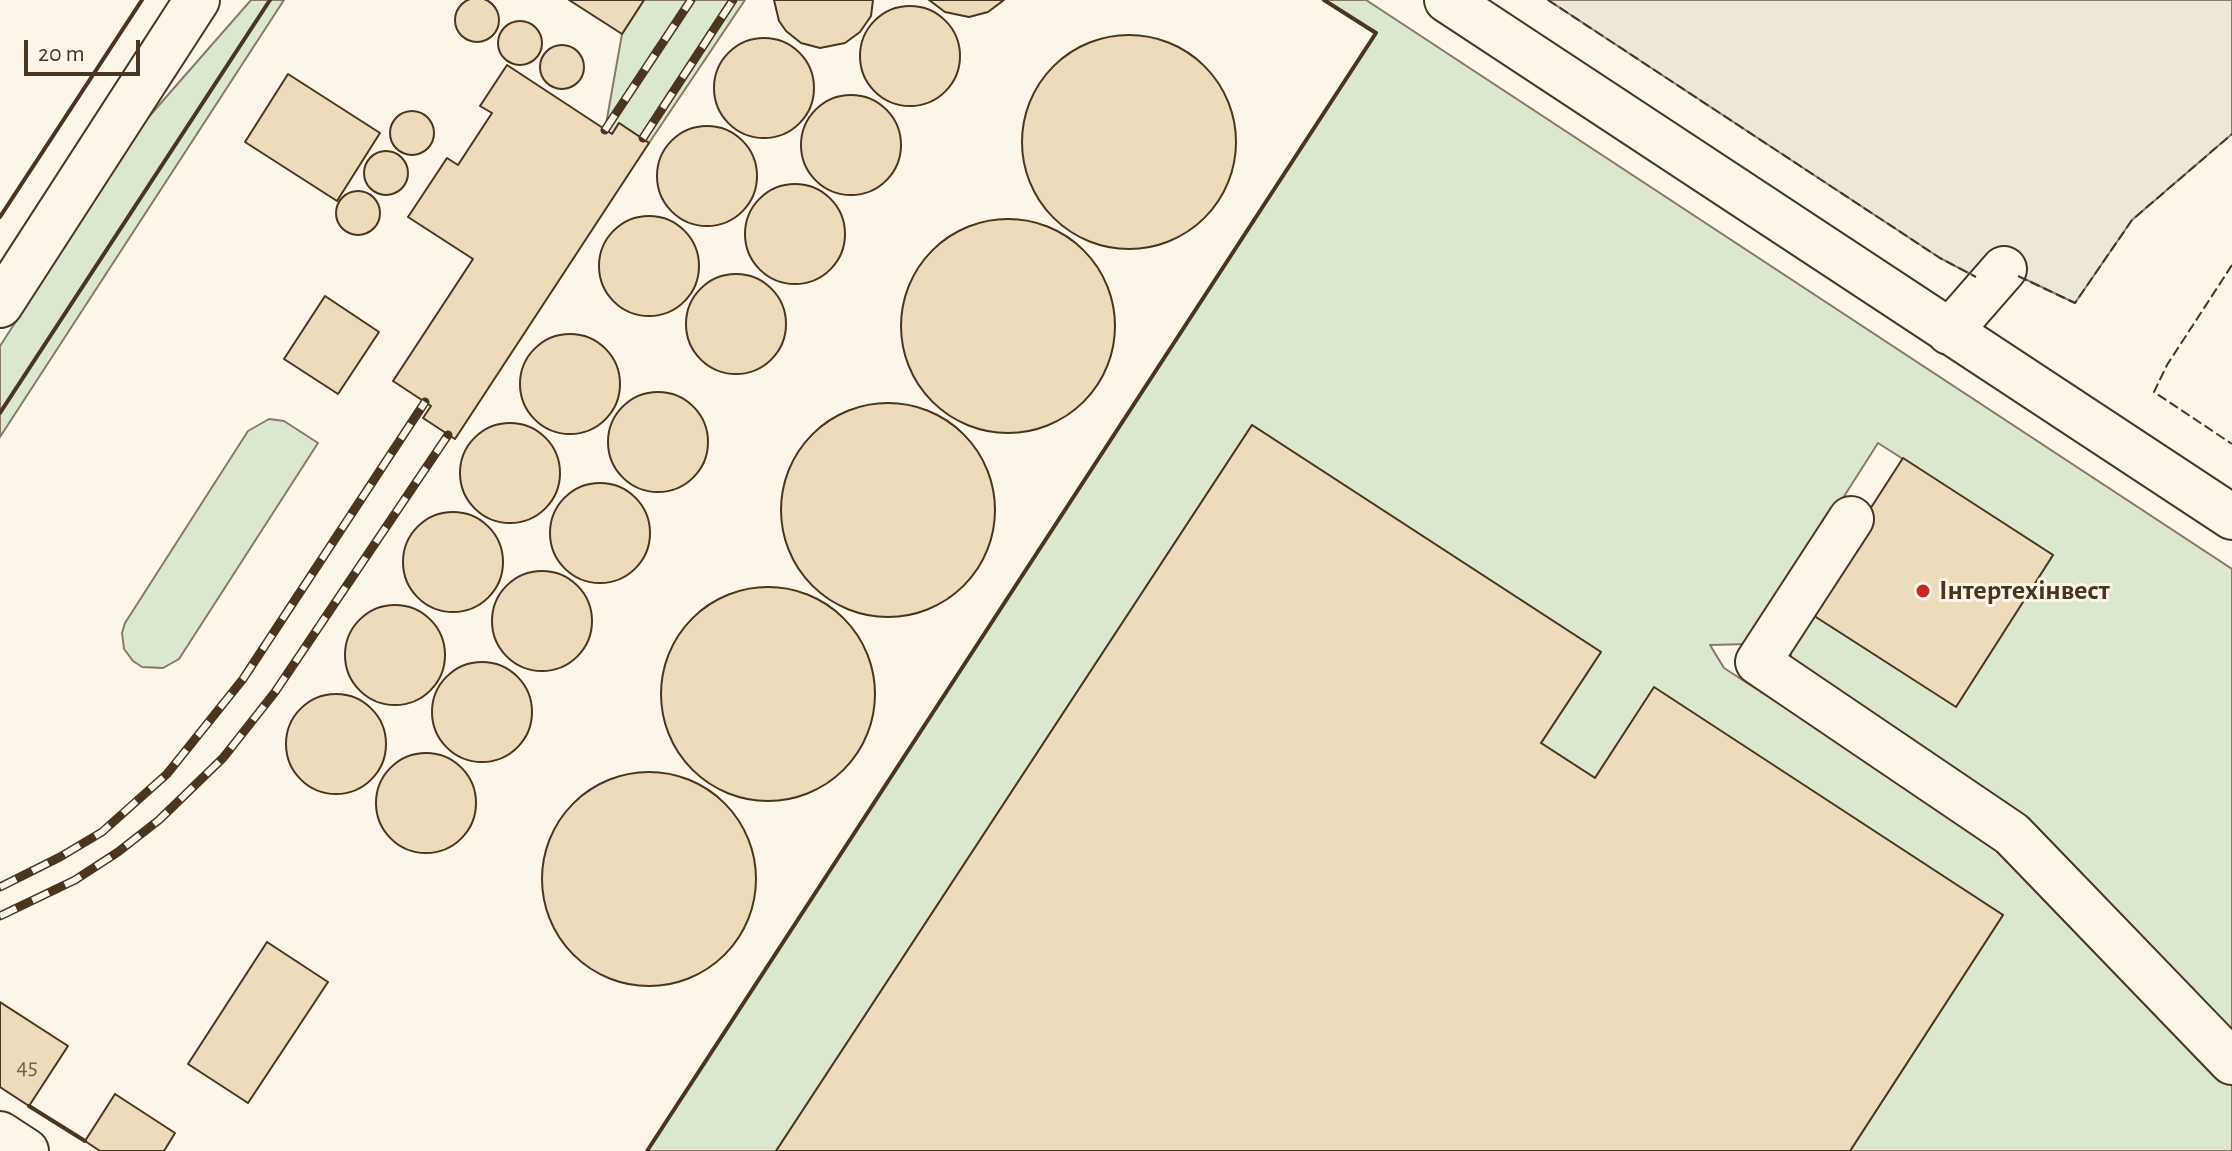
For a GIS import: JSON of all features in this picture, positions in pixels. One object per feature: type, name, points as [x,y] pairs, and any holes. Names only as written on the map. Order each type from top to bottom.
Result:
[{"type":"street","points":[[0,305],[197,0]]},
{"type":"street","points":[[1447,0],[2232,517]]},
{"type":"street","points":[[1949,332],[2004,269]]},
{"type":"street","points":[[1851,519],[1758,662],[2012,834],[2232,1062]]},
{"type":"street","points":[[0,1134],[26,1151]]},
{"type":"green space","points":[[251,0],[284,0],[0,437],[0,346],[146,120]]},
{"type":"green space","points":[[644,0],[745,0],[649,143],[619,123],[612,134],[605,130],[622,34]]},
{"type":"green space","points":[[1324,0],[1366,0],[2232,569],[2232,1039],[2193,988],[2155,962],[1804,673],[1791,657],[1790,639],[1805,610],[1956,706],[2053,555],[1878,443],[1750,644],[1710,645],[1724,668],[1976,831],[2232,1081],[2232,1151],[1850,1151],[2003,915],[1654,688],[1595,778],[1541,743],[1601,652],[1252,425],[776,1151],[647,1151],[1376,34]]},
{"type":"green space","points":[[269,419],[284,421],[318,443],[179,659],[163,668],[142,667],[124,649],[122,633],[125,623],[248,431]]},
{"type":"shaded area","points":[[1548,0],[2232,0],[2232,134],[2132,220],[2075,303],[2004,269],[1976,277],[1940,258]]},
{"type":"building","points":[[477,-2],[493,4],[499,20],[493,36],[477,42],[461,36],[455,20],[461,4]]},
{"type":"building","points":[[569,0],[644,0],[622,34]]},
{"type":"building","points":[[774,0],[873,0],[871,16],[860,32],[845,43],[820,48],[801,43],[786,31],[779,21]]},
{"type":"building","points":[[929,0],[1004,0],[988,12],[969,17],[945,12]]},
{"type":"building","points":[[910,6],[938,14],[952,28],[960,56],[952,84],[938,98],[910,106],[882,98],[868,84],[860,56],[868,28],[882,14]]},
{"type":"building","points":[[520,21],[536,27],[542,43],[536,59],[520,65],[504,59],[498,43],[504,27]]},
{"type":"building","points":[[1129,35],[1170,43],[1204,67],[1228,101],[1236,142],[1228,183],[1204,217],[1170,241],[1129,249],[1088,241],[1054,217],[1030,183],[1022,142],[1030,101],[1054,67],[1088,43]]},
{"type":"building","points":[[764,38],[792,46],[806,60],[814,88],[806,116],[792,130],[764,138],[736,130],[722,116],[714,88],[722,60],[736,46]]},
{"type":"building","points":[[562,45],[578,51],[584,67],[578,83],[562,89],[546,83],[540,67],[546,51]]},
{"type":"building","points":[[507,65],[612,134],[619,123],[649,143],[455,439],[423,418],[431,406],[393,381],[473,259],[408,217],[447,158],[458,165],[492,113],[480,106]]},
{"type":"building","points":[[288,74],[380,133],[337,201],[245,142]]},
{"type":"building","points":[[851,95],[879,103],[893,117],[901,145],[893,173],[879,187],[851,195],[823,187],[809,173],[801,145],[809,117],[823,103]]},
{"type":"building","points":[[412,111],[428,117],[434,133],[428,149],[412,155],[396,149],[390,133],[396,117]]},
{"type":"building","points":[[707,126],[735,134],[749,148],[757,176],[749,204],[735,218],[707,226],[679,218],[665,204],[657,176],[665,148],[679,134]]},
{"type":"building","points":[[386,151],[402,157],[408,173],[402,189],[386,195],[370,189],[364,173],[370,157]]},
{"type":"building","points":[[795,184],[823,192],[837,206],[845,234],[837,262],[823,276],[795,284],[767,276],[753,262],[745,234],[753,206],[767,192]]},
{"type":"building","points":[[358,191],[374,197],[380,213],[374,229],[358,235],[342,229],[336,213],[342,197]]},
{"type":"building","points":[[649,216],[677,224],[691,238],[699,266],[691,294],[677,308],[649,316],[621,308],[607,294],[599,266],[607,238],[621,224]]},
{"type":"building","points":[[1008,219],[1049,227],[1083,251],[1107,285],[1115,326],[1107,367],[1083,401],[1049,425],[1008,433],[967,425],[933,401],[909,367],[901,326],[909,285],[933,251],[967,227]]},
{"type":"building","points":[[736,274],[764,282],[778,296],[786,324],[778,352],[764,366],[736,374],[708,366],[694,352],[686,324],[694,296],[708,282]]},
{"type":"building","points":[[325,296],[379,332],[338,394],[284,359]]},
{"type":"building","points":[[570,334],[598,342],[612,356],[620,384],[612,412],[598,426],[570,434],[542,426],[528,412],[520,384],[528,356],[542,342]]},
{"type":"building","points":[[658,392],[686,400],[700,414],[708,442],[700,470],[686,484],[658,492],[630,484],[616,470],[608,442],[616,414],[630,400]]},
{"type":"building","points":[[888,403],[929,411],[963,435],[987,469],[995,510],[987,551],[963,585],[929,609],[888,617],[847,609],[813,585],[789,551],[781,510],[789,469],[813,435],[847,411]]},
{"type":"building","points":[[510,423],[538,431],[552,445],[560,473],[552,501],[538,515],[510,523],[482,515],[468,501],[460,473],[468,445],[482,431]]},
{"type":"building","points":[[1252,425],[1601,652],[1541,743],[1595,778],[1654,687],[2003,915],[1850,1151],[776,1151]]},
{"type":"building","points":[[1903,458],[2053,555],[1956,707],[1805,610]]},
{"type":"building","points":[[600,483],[628,491],[642,505],[650,533],[642,561],[628,575],[600,583],[572,575],[558,561],[550,533],[558,505],[572,491]]},
{"type":"building","points":[[453,512],[481,520],[495,534],[503,562],[495,590],[481,604],[453,612],[425,604],[411,590],[403,562],[411,534],[425,520]]},
{"type":"building","points":[[542,571],[570,579],[584,593],[592,621],[584,649],[570,663],[542,671],[514,663],[500,649],[492,621],[500,593],[514,579]]},
{"type":"building","points":[[768,587],[809,595],[843,619],[867,653],[875,694],[867,735],[843,769],[809,793],[768,801],[727,793],[693,769],[669,735],[661,694],[669,653],[693,619],[727,595]]},
{"type":"building","points":[[395,605],[423,613],[437,627],[445,655],[437,683],[423,697],[395,705],[367,697],[353,683],[345,655],[353,627],[367,613]]},
{"type":"building","points":[[482,662],[510,670],[524,684],[532,712],[524,740],[510,754],[482,762],[454,754],[440,740],[432,712],[440,684],[454,670]]},
{"type":"building","points":[[336,694],[364,702],[378,716],[386,744],[378,772],[364,786],[336,794],[308,786],[294,772],[286,744],[294,716],[308,702]]},
{"type":"building","points":[[426,753],[454,761],[468,775],[476,803],[468,831],[454,845],[426,853],[398,845],[384,831],[376,803],[384,775],[398,761]]},
{"type":"building","points":[[649,772],[690,780],[724,804],[748,838],[756,879],[748,920],[724,954],[690,978],[649,986],[608,978],[574,954],[550,920],[542,879],[550,838],[574,804],[608,780]]},
{"type":"building","points":[[267,942],[328,982],[248,1103],[188,1064]]},
{"type":"building","points":[[0,1002],[68,1046],[29,1106],[0,1087]]},
{"type":"building","points":[[115,1094],[175,1133],[164,1151],[100,1151],[85,1141]]},
{"type":"railway","points":[[605,130],[691,0]]},
{"type":"railway","points":[[643,138],[733,0]]},
{"type":"railway","points":[[0,887],[102,832],[167,774],[243,679],[425,402]]},
{"type":"railway","points":[[0,916],[75,880],[118,852],[159,820],[223,758],[275,692],[448,435]]},
{"type":"fence","points":[[1548,0],[1940,258],[1976,277]]},
{"type":"fence","points":[[2018,276],[2075,303],[2132,220],[2232,134]]},
{"type":"fence","points":[[2232,265],[2167,365],[2154,392],[2232,444]]},
{"type":"wall","points":[[0,217],[142,0]]},
{"type":"wall","points":[[0,413],[270,0]]},
{"type":"wall","points":[[647,1151],[1376,33],[1324,0]]},
{"type":"wall","points":[[29,1106],[85,1141]]},
{"type":"place","name":"Інтертехінвест","points":[[1923,591]]}]
